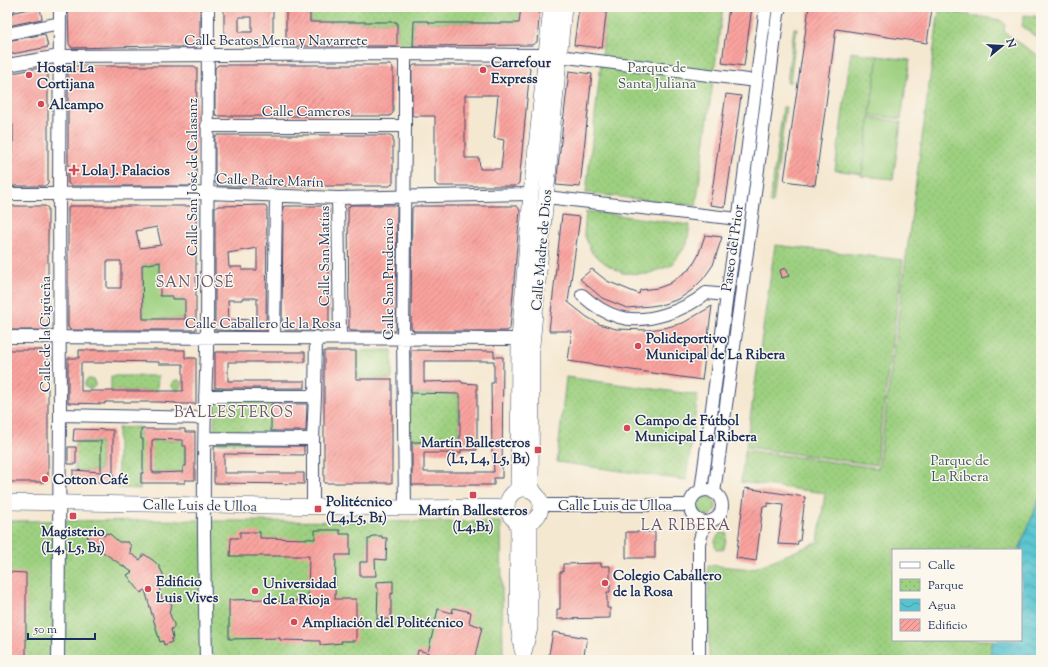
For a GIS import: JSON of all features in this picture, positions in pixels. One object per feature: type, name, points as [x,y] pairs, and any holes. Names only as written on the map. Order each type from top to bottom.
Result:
[{"type":"main road","name":"Calle Madre de Dios","points":[[517,490],[519,339],[539,195],[552,56],[551,7]]},
{"type":"main road","name":"Calle Madre de Dios","points":[[552,56],[564,7]]},
{"type":"main road","name":"Calle Madre de Dios","points":[[537,498],[531,485],[532,344],[539,195]]},
{"type":"main road","points":[[515,520],[520,522],[530,522],[537,517],[540,509],[537,498],[529,490],[517,490],[508,500],[507,507],[509,514],[515,520],[518,528],[517,619],[522,658]]},
{"type":"main road","name":"Calle Luis de Ulloa","points":[[7,502],[313,507],[507,507]]},
{"type":"main road","points":[[522,658],[530,628],[530,522]]},
{"type":"street","name":"Calle de la Cigüeña","points":[[58,660],[60,503],[60,7]]},
{"type":"street","name":"Calle San José de Calasanz","points":[[206,660],[204,505],[208,7]]},
{"type":"street","name":"Paseo del Prior","points":[[701,491],[766,7]]},
{"type":"street","name":"Paseo del Prior","points":[[714,493],[780,7]]},
{"type":"street","points":[[7,34],[60,24]]},
{"type":"street","name":"Calle Beatos Mena y Navarrete","points":[[7,65],[60,56],[405,54],[552,56],[748,80]]},
{"type":"street","name":"Calle San Prudencio","points":[[399,506],[403,338],[405,54]]},
{"type":"street","name":"Calle Cameros","points":[[207,126],[405,126]]},
{"type":"street","name":"Calle Padre Marín","points":[[7,194],[207,193],[338,198],[539,195]]},
{"type":"street","points":[[539,195],[738,219]]},
{"type":"street","points":[[274,338],[276,196]]},
{"type":"street","name":"Calle San Matías","points":[[338,198],[340,338]]},
{"type":"street","points":[[582,295],[597,308],[632,320],[663,315],[686,306],[706,293],[727,295]]},
{"type":"street","name":"Calle Caballero de la Rosa","points":[[7,337],[316,337],[519,339]]},
{"type":"street","points":[[313,507],[316,337]]},
{"type":"street","points":[[205,396],[315,396]]},
{"type":"street","points":[[60,415],[205,418]]},
{"type":"street","points":[[205,438],[313,439]]},
{"type":"street","points":[[701,491],[709,491],[714,493],[720,500],[721,511],[714,519],[704,522],[696,518],[692,514],[690,505],[693,496],[701,491]]},
{"type":"street","name":"Calle Luis de Ulloa","points":[[537,498],[690,505]]},
{"type":"street","points":[[699,660],[699,543],[704,522]]},
{"type":"green space","points":[[310,7],[521,7],[519,23],[429,23],[428,21],[414,21],[413,46],[397,46],[397,22],[310,22]]},
{"type":"green space","name":"Parque de Santa Juliana","points":[[606,7],[723,7],[696,206],[586,193]]},
{"type":"green space","name":"Parque de La Ribera","points":[[939,10],[1000,20],[1005,24],[1004,32],[1041,58],[1041,495],[1019,549],[892,549],[892,641],[993,641],[989,660],[709,660],[708,565],[752,569],[818,542],[825,493],[741,482],[745,450],[878,468]]},
{"type":"green space","points":[[1024,15],[1041,17],[1041,41],[1022,26]]},
{"type":"green space","points":[[771,17],[775,18],[765,91],[761,90]]},
{"type":"green space","points":[[794,28],[797,28],[790,82],[787,82]]},
{"type":"green space","points":[[851,52],[878,56],[862,174],[835,170]]},
{"type":"green space","points":[[878,56],[910,60],[901,119],[870,115]]},
{"type":"green space","points":[[760,98],[764,98],[749,204],[745,203]]},
{"type":"green space","points":[[783,107],[786,107],[773,203],[770,203]]},
{"type":"green space","points":[[870,117],[901,122],[893,179],[861,176]]},
{"type":"green space","points":[[744,210],[749,211],[714,460],[710,460]]},
{"type":"green space","points":[[586,211],[690,225],[687,244],[672,265],[647,274],[623,273],[606,264],[592,253],[584,234]]},
{"type":"green space","points":[[775,245],[903,260],[876,465],[746,447]]},
{"type":"green space","points":[[185,258],[172,299],[185,299],[185,319],[143,319],[142,265]]},
{"type":"green space","points":[[392,350],[392,379],[356,379],[356,351]]},
{"type":"green space","points":[[111,376],[158,376],[157,391],[111,391]]},
{"type":"green space","name":"Campo de Fútbol Municipal La Ribera","points":[[566,377],[698,395],[686,480],[557,462]]},
{"type":"green space","points":[[88,379],[92,379],[94,380],[94,388],[88,389],[85,386],[85,382]]},
{"type":"green space","points":[[175,380],[179,380],[181,381],[181,389],[175,390],[172,387],[172,383]]},
{"type":"green space","points":[[215,390],[272,391],[271,444],[214,443]]},
{"type":"green space","points":[[404,393],[459,394],[459,441],[404,440]]},
{"type":"green space","points":[[140,427],[140,441],[185,440],[185,472],[140,472],[140,489],[118,488],[118,428]]},
{"type":"green space","points":[[75,442],[101,442],[100,471],[75,471]]},
{"type":"green space","points":[[706,496],[713,499],[716,506],[713,513],[706,516],[699,513],[696,506],[699,499]]},
{"type":"green space","name":"Universidad de La Rioja","points":[[204,520],[501,522],[503,660],[7,660],[7,521]]},
{"type":"green space","points":[[723,532],[727,534],[724,549],[716,549],[716,539]]},
{"type":"water","points":[[1041,495],[1041,660],[989,660],[993,641],[1022,641],[1022,549],[1019,549]]},
{"type":"building","points":[[40,7],[42,19],[7,26],[7,14]]},
{"type":"building","points":[[68,7],[200,7],[200,43],[196,48],[156,46],[72,48],[69,44]]},
{"type":"building","points":[[224,7],[273,7],[273,47],[252,46],[252,43],[224,42]],"holes":[[[239,17],[252,17],[252,32],[239,32]]]},
{"type":"building","points":[[286,7],[310,7],[310,22],[397,22],[397,46],[286,46]]},
{"type":"building","points":[[521,7],[540,7],[537,42],[532,45],[413,46],[414,21],[429,21],[429,23],[519,23]]},
{"type":"building","points":[[579,7],[607,7],[602,48],[574,45]]},
{"type":"building","points":[[729,7],[752,7],[744,66],[722,63]]},
{"type":"building","points":[[809,7],[920,7],[932,9],[927,43],[836,29],[815,185],[784,181]]},
{"type":"building","points":[[45,34],[48,47],[7,55],[7,41]]},
{"type":"building","points":[[218,65],[390,65],[393,68],[393,113],[390,116],[218,116],[215,114],[215,68]]},
{"type":"building","points":[[414,65],[527,65],[530,68],[519,183],[516,186],[438,186],[435,183],[435,116],[412,115],[412,67]],"holes":[[[465,95],[498,95],[494,138],[504,140],[501,169],[480,169],[479,158],[465,158]]]},
{"type":"building","points":[[71,66],[194,66],[197,68],[196,183],[194,186],[71,186],[68,183],[68,69]]},
{"type":"building","points":[[45,67],[48,69],[48,183],[45,186],[7,186],[7,151],[13,151],[13,125],[9,126],[7,122],[7,74]]},
{"type":"building","points":[[569,71],[592,74],[580,187],[556,185]]},
{"type":"building","points":[[726,94],[741,96],[725,207],[710,205]]},
{"type":"building","points":[[218,135],[390,135],[393,137],[393,183],[390,186],[218,186],[215,183],[215,137]]},
{"type":"building","points":[[265,205],[267,209],[266,331],[215,330],[215,208],[218,206]],"holes":[[[257,248],[257,270],[242,270],[242,267],[229,267],[228,253]],[[242,298],[257,298],[257,319],[229,320],[228,300],[242,300]]]},
{"type":"building","points":[[351,205],[397,206],[396,329],[394,331],[351,331],[349,329],[348,208]]},
{"type":"building","points":[[7,206],[45,206],[48,208],[48,327],[45,330],[7,330]]},
{"type":"building","points":[[70,206],[193,206],[196,208],[196,330],[70,330],[68,327],[68,208]],"holes":[[[157,227],[161,245],[140,248],[136,231]],[[107,261],[121,261],[121,288],[107,288]],[[160,262],[160,296],[172,296],[172,299],[185,299],[185,319],[143,319],[142,265]]]},
{"type":"building","points":[[326,206],[329,209],[329,328],[326,330],[285,330],[282,327],[283,207]]},
{"type":"building","points":[[414,206],[517,206],[520,210],[510,329],[507,331],[414,331],[411,328],[412,208]]},
{"type":"building","name":"Polideportivo Municipal de La Ribera","points":[[562,215],[580,217],[568,302],[587,317],[599,324],[616,329],[648,330],[683,323],[712,306],[702,380],[568,361],[572,331],[549,331]]},
{"type":"building","points":[[705,235],[722,237],[713,265],[703,279],[692,290],[679,299],[664,304],[627,308],[602,298],[580,279],[592,269],[607,281],[639,294],[640,290],[658,288],[669,284],[691,268],[698,256]]},
{"type":"building","points":[[786,268],[789,276],[782,278],[780,270]]},
{"type":"building","points":[[7,350],[45,350],[48,353],[48,478],[44,482],[7,482]]},
{"type":"building","points":[[79,350],[185,350],[185,358],[196,358],[196,404],[159,402],[105,402],[105,404],[68,403],[68,358],[79,358]],"holes":[[[105,361],[159,362],[159,364],[183,364],[183,391],[81,391],[81,363],[105,363]]]},
{"type":"building","points":[[411,350],[494,351],[494,357],[503,357],[502,478],[494,478],[494,485],[412,485],[412,442],[460,442],[460,394],[411,393]],"holes":[[[424,361],[494,361],[494,383],[491,383],[492,452],[494,472],[424,472],[424,453],[461,453],[461,450],[477,450],[477,384],[462,383],[461,381],[424,382]]]},
{"type":"building","points":[[324,351],[356,351],[356,379],[392,379],[392,483],[324,483]]},
{"type":"building","points":[[215,352],[305,352],[305,362],[228,362],[228,381],[305,381],[305,388],[215,388]]},
{"type":"building","points":[[271,404],[307,404],[306,431],[271,431]]},
{"type":"building","points":[[74,429],[113,430],[113,482],[73,482],[73,470],[101,472],[101,441],[73,441]]},
{"type":"building","points":[[141,429],[185,429],[185,432],[195,432],[195,480],[185,480],[185,483],[141,483],[141,473],[143,473],[143,439],[141,439]],"holes":[[[152,440],[183,440],[183,446],[186,446],[186,466],[183,466],[183,472],[152,472]]]},
{"type":"building","points":[[214,446],[304,446],[304,455],[224,454],[224,473],[304,473],[304,484],[214,483]]},
{"type":"building","points":[[68,447],[76,447],[76,464],[68,464]]},
{"type":"building","points":[[745,488],[805,497],[800,541],[798,541],[797,545],[778,544],[783,505],[768,503],[768,507],[763,506],[756,561],[736,558]]},
{"type":"building","name":"Edificio Luis Vives","points":[[91,530],[94,532],[96,530],[104,536],[106,533],[110,534],[119,542],[128,542],[131,546],[130,553],[140,560],[144,554],[159,566],[166,585],[159,587],[162,599],[168,599],[172,605],[169,612],[174,624],[174,628],[171,629],[173,638],[171,639],[172,642],[164,645],[163,641],[160,642],[145,590],[141,593],[127,575],[132,572],[88,542],[90,539],[87,537]]},
{"type":"building","points":[[315,530],[340,530],[340,534],[350,534],[350,555],[336,555],[335,599],[356,599],[356,641],[341,641],[342,643],[320,645],[320,641],[280,640],[280,638],[229,639],[229,600],[268,599],[268,602],[308,600],[309,556],[230,556],[231,538],[240,538],[240,532],[260,532],[260,538],[315,539]]},
{"type":"building","points":[[626,532],[655,532],[655,558],[626,558]]},
{"type":"building","points":[[372,536],[382,536],[382,538],[387,538],[386,560],[375,559],[376,576],[360,576],[360,562],[368,562],[368,539],[371,539]]},
{"type":"building","points":[[601,563],[601,566],[610,566],[610,592],[607,592],[607,608],[610,608],[610,618],[557,619],[557,609],[560,609],[560,572],[563,572],[563,564]]},
{"type":"building","points":[[8,572],[26,573],[26,660],[8,660]]},
{"type":"building","points":[[393,581],[393,594],[391,593],[391,619],[377,619],[378,588],[376,588],[376,582]]},
{"type":"building","points":[[453,608],[471,612],[469,623],[482,627],[474,660],[416,660],[418,650],[428,653],[438,609],[452,613]]},
{"type":"building","points":[[553,632],[587,638],[583,660],[548,660]]},
{"type":"place","name":"Carrefour Express","points":[[483,70]]},
{"type":"place","name":"Hostal La Cortijana","points":[[29,75]]},
{"type":"place","name":"Alcampo","points":[[41,104]]},
{"type":"place","name":"Lola J. Palacios","points":[[74,170]]},
{"type":"place","name":"Polideportivo Municipal de La Ribera","points":[[638,346]]},
{"type":"place","name":"Campo de Fútbol Municipal La Ribera","points":[[627,428]]},
{"type":"place","name":"Martín Ballesteros (L1, L4, L5, B1)","points":[[538,450]]},
{"type":"place","name":"Cotton Café","points":[[45,479]]},
{"type":"place","name":"Martín Ballesteros (L4,B1)","points":[[473,495]]},
{"type":"place","name":"Politécnico (L4,L5, B1)","points":[[318,509]]},
{"type":"place","name":"Magisterio (L4, L5, B1)","points":[[73,516]]},
{"type":"place","name":"Colegio Caballero de la Rosa","points":[[605,583]]},
{"type":"place","name":"Edificio Luis Vives","points":[[148,589]]},
{"type":"place","name":"Universidad de La Rioja","points":[[255,591]]},
{"type":"place","name":"Ampliación del Politécnico","points":[[294,622]]},
{"type":"district","name":"SAN JOSÉ","points":[[195,282]]},
{"type":"district","name":"BALLESTEROS","points":[[234,412]]},
{"type":"district","name":"LA RIBERA","points":[[686,525]]}]
